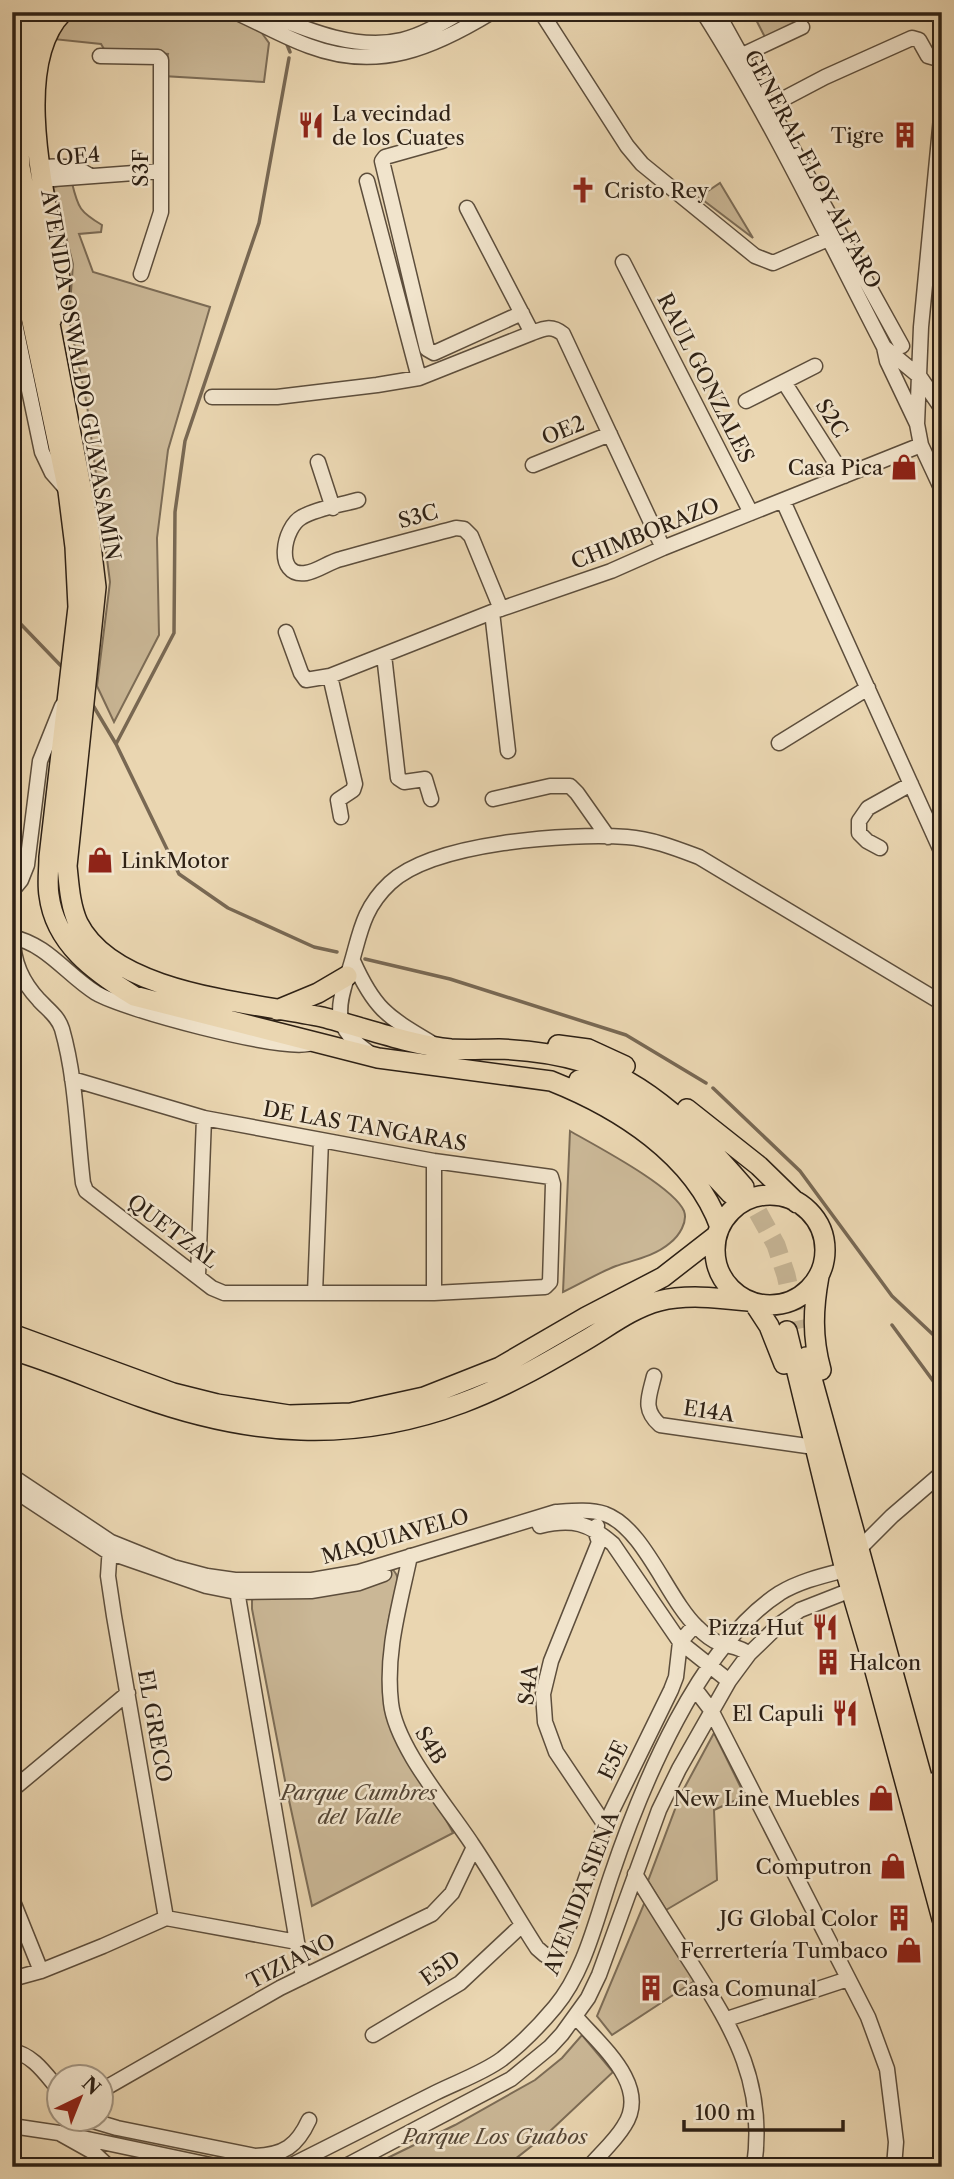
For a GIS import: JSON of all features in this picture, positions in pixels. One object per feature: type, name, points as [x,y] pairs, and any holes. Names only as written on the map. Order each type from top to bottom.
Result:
[{"type":"main road","points":[[12,48],[23,12]]},
{"type":"main road","name":"AVENIDA OSWALDO GUAYASAMÍN","points":[[38,12],[22,72],[18,135],[20,167],[89,528],[96,587],[76,686],[49,857],[49,895],[53,915],[65,939],[82,959],[102,976],[134,996],[378,1058],[502,1073],[551,1082],[574,1091],[621,1115],[668,1152],[693,1176],[712,1205],[719,1231]]},
{"type":"main road","points":[[50,325],[60,278],[40,173],[36,138],[36,83],[40,60],[50,31],[63,12]]},
{"type":"main road","name":"AVENIDA OSWALDO GUAYASAMÍN","points":[[12,200],[18,308],[68,491],[75,547],[78,607],[67,866],[70,897],[78,923],[93,943],[119,965],[141,977],[214,998],[340,1022],[437,1047],[502,1049],[583,1062],[618,1077],[678,1118],[702,1139],[737,1190],[657,1122],[608,1092],[558,1074],[502,1073]]},
{"type":"main road","points":[[277,1010],[318,993],[351,965]]},
{"type":"main road","name":"AVENIDA OSWALDO GUAYASAMÍN","points":[[502,1049],[546,1043],[588,1049],[624,1065],[665,1091],[759,1166],[797,1203]]},
{"type":"main road","points":[[860,1588],[863,1545],[856,1496],[815,1349],[813,1324],[825,1248],[822,1234],[808,1211],[797,1203],[780,1196],[762,1196],[745,1202],[730,1212],[719,1231],[715,1251],[718,1266],[730,1287],[751,1302],[769,1326],[782,1357],[832,1538],[844,1568],[860,1588],[933,1780],[942,1850]]},
{"type":"main road","points":[[12,1334],[173,1393],[217,1404],[289,1415],[351,1413],[424,1397],[500,1367],[663,1276],[719,1231]]},
{"type":"main road","points":[[12,1350],[197,1416],[251,1427],[297,1432],[374,1427],[462,1404],[511,1383],[632,1313],[657,1302],[694,1298],[769,1305],[785,1303],[799,1297],[820,1275]]},
{"type":"main road","points":[[844,1568],[792,1330],[860,1588],[875,1671],[942,1919]]},
{"type":"street","points":[[235,12],[308,46],[339,55],[372,58],[419,49],[465,29],[492,12]]},
{"type":"street","points":[[264,12],[330,35],[359,42],[381,43],[402,40],[424,32],[461,12]]},
{"type":"street","points":[[541,12],[626,146],[642,164],[755,256],[772,263],[828,239]]},
{"type":"street","name":"GENERAL ELOY ALFARO","points":[[703,12],[737,58],[769,126],[884,347],[887,361],[917,424]]},
{"type":"street","points":[[717,12],[737,58],[902,346]]},
{"type":"street","points":[[737,58],[802,27]]},
{"type":"street","points":[[787,97],[912,38],[919,40],[928,57],[942,60]]},
{"type":"street","name":"S3F","points":[[100,55],[160,58],[160,216],[141,274]]},
{"type":"street","points":[[942,107],[921,327],[917,424],[921,445],[942,490]]},
{"type":"street","points":[[442,141],[385,157],[382,161],[427,349],[434,353],[522,313]]},
{"type":"street","name":"OE4","points":[[40,173],[79,178],[89,175],[161,171]]},
{"type":"street","points":[[367,181],[419,378]]},
{"type":"street","points":[[467,208],[532,332]]},
{"type":"street","name":"RAUL GONZALES","points":[[623,262],[751,513]]},
{"type":"street","points":[[884,347],[902,346],[917,335],[921,327]]},
{"type":"street","points":[[212,397],[277,397],[419,378],[532,332],[555,328],[563,334],[663,548]]},
{"type":"street","name":"GENERAL ELOY ALFARO","points":[[884,347],[920,377],[939,404]]},
{"type":"street","points":[[746,401],[815,366]]},
{"type":"street","name":"S2C","points":[[784,382],[844,476]]},
{"type":"street","name":"OE2","points":[[533,465],[610,434]]},
{"type":"street","name":"CHIMBORAZO","points":[[330,676],[496,610],[611,571],[921,445]]},
{"type":"street","points":[[318,462],[333,508],[358,500]]},
{"type":"street","points":[[783,501],[942,853]]},
{"type":"street","name":"S3C","points":[[333,508],[300,518],[293,526],[286,541],[285,561],[295,572],[306,573],[337,560],[456,528],[464,528],[471,536],[496,610],[508,751]]},
{"type":"street","points":[[286,632],[306,680],[330,676],[355,784],[353,790],[338,800],[341,817]]},
{"type":"street","points":[[384,656],[398,778],[404,782],[425,779],[431,799]]},
{"type":"street","points":[[13,892],[27,865],[40,761],[52,727],[76,686]]},
{"type":"street","points":[[779,743],[868,688]]},
{"type":"street","points":[[880,848],[859,833],[859,821],[867,808],[911,784]]},
{"type":"street","points":[[493,799],[550,786],[570,786],[578,793],[608,837]]},
{"type":"street","points":[[378,1058],[354,1042],[340,1022],[341,1000],[364,917],[390,883],[403,873],[448,855],[549,837],[628,837],[660,843],[699,857],[942,1003]]},
{"type":"street","points":[[13,937],[42,949],[85,986],[114,1002],[276,1044],[290,1046],[319,1042]]},
{"type":"street","name":"QUETZAL","points":[[13,937],[14,959],[19,972],[61,1027],[72,1079],[86,1191],[212,1288],[224,1293],[434,1293],[545,1287],[550,1282]]},
{"type":"street","points":[[351,965],[376,1005],[395,1021],[437,1047]]},
{"type":"street","points":[[12,981],[24,993],[37,998]]},
{"type":"street","name":"DE LAS TANGARAS","points":[[72,1079],[204,1118],[434,1161],[551,1177],[550,1282]]},
{"type":"street","points":[[198,1276],[204,1118]]},
{"type":"street","points":[[315,1293],[321,1140]]},
{"type":"street","points":[[434,1161],[434,1293]]},
{"type":"street","name":"E14A","points":[[654,1376],[648,1410],[660,1425],[807,1446]]},
{"type":"street","points":[[863,1545],[942,1473]]},
{"type":"street","name":"MAQUIAVELO","points":[[12,1476],[110,1547]]},
{"type":"street","name":"MAQUIAVELO","points":[[12,1489],[110,1547],[236,1586],[312,1580],[359,1572],[555,1522],[574,1522],[601,1538]]},
{"type":"street","name":"MAQUIAVELO","points":[[409,1561],[556,1513],[574,1511],[604,1514],[622,1526],[640,1545],[695,1625],[715,1642],[738,1647],[749,1654]]},
{"type":"street","name":"S4A","points":[[604,1514],[601,1538],[551,1661],[543,1694],[545,1722],[556,1752],[606,1825]]},
{"type":"street","name":"S4A","points":[[601,1538],[622,1526]]},
{"type":"street","points":[[601,1538],[680,1642],[729,1681]]},
{"type":"street","name":"EL GRECO","points":[[110,1547],[112,1603],[166,1918]]},
{"type":"street","name":"S4B","points":[[409,1561],[396,1615],[391,1654],[390,1687],[395,1725],[409,1751],[474,1846],[522,1925],[541,1952],[545,1955],[556,1955]]},
{"type":"street","name":"AVENIDA SIENA","points":[[288,2167],[501,2060],[554,2008],[581,1962],[638,1804],[695,1689],[726,1645],[747,1621],[781,1593],[844,1568]]},
{"type":"street","points":[[236,1586],[303,1977]]},
{"type":"street","name":"AVENIDA SIENA","points":[[344,2167],[511,2079],[550,2047],[576,2017],[588,1998],[667,1791],[729,1681],[749,1654],[780,1623],[800,1610],[860,1588]]},
{"type":"street","points":[[680,1642],[695,1625]]},
{"type":"street","name":"E5E","points":[[556,1955],[564,1944],[606,1825],[671,1690],[676,1677],[680,1642]]},
{"type":"street","points":[[695,1689],[711,1710],[868,2017],[887,2069],[896,2142],[894,2167]]},
{"type":"street","points":[[12,1790],[128,1693]]},
{"type":"street","name":"TIZIANO","points":[[116,2082],[177,2045],[303,1977],[432,1914],[452,1893],[474,1846]]},
{"type":"street","points":[[635,1874],[727,2019],[741,2049],[757,2123],[754,2167]]},
{"type":"street","points":[[12,1899],[41,1970]]},
{"type":"street","points":[[12,1979],[103,1946],[166,1918],[297,1942]]},
{"type":"street","name":"E5D","points":[[373,2035],[460,1983],[522,1925]]},
{"type":"street","points":[[727,2019],[848,1979]]},
{"type":"street","points":[[576,2017],[620,2068],[631,2087],[633,2104],[624,2127],[589,2167]]},
{"type":"street","points":[[12,2051],[24,2054],[34,2061],[46,2075]]},
{"type":"street","points":[[116,2128],[255,2156],[289,2148],[302,2135],[309,2120]]},
{"type":"street","points":[[12,2126],[46,2131]]},
{"type":"street","points":[[62,2134],[93,2152],[109,2167]]},
{"type":"street","points":[[65,2134],[220,2167]]},
{"type":"green space","points":[[72,12],[215,12],[259,29],[269,43],[264,82],[163,76],[168,54],[104,49],[101,44],[53,39]]},
{"type":"green space","points":[[752,12],[826,12],[767,41]]},
{"type":"green space","points":[[72,183],[81,208],[102,225],[101,232],[79,234],[93,272],[210,307],[168,450],[157,538],[159,635],[114,722],[97,686],[110,582],[87,405],[69,319],[73,264],[53,187]]},
{"type":"green space","points":[[720,183],[753,238],[699,197]]},
{"type":"green space","points":[[570,1131],[633,1167],[665,1190],[684,1211],[685,1220],[673,1240],[658,1251],[609,1269],[563,1292]]},
{"type":"green space","name":"Parque Cumbres del Valle","points":[[391,1568],[398,1582],[384,1656],[383,1694],[386,1710],[401,1745],[453,1833],[312,1906],[287,1791],[252,1600],[259,1595]]},
{"type":"green space","points":[[714,1733],[745,1796],[714,1810],[717,1880],[666,1910],[648,1881],[680,1796]]},
{"type":"green space","points":[[646,1899],[699,1978],[612,2035],[597,2016]]},
{"type":"green space","name":"Parque Los Guabos","points":[[582,2035],[613,2072],[547,2134],[505,2167],[369,2167],[455,2125],[535,2080],[562,2058]]},
{"type":"waterway","points":[[286,42],[290,52]]},
{"type":"waterway","points":[[116,744],[174,633],[175,512],[185,441],[259,223],[289,58]]},
{"type":"waterway","points":[[12,615],[64,669]]},
{"type":"waterway","points":[[91,702],[116,744],[179,874],[228,908],[314,947],[337,952]]},
{"type":"waterway","points":[[365,959],[450,979],[626,1035],[706,1083]]},
{"type":"waterway","points":[[713,1088],[800,1171],[892,1296],[942,1343]]},
{"type":"waterway","points":[[892,1325],[942,1393]]},
{"type":"tunnel","points":[[744,1187],[776,1245],[798,1329]]},
{"type":"place","name":"La vecindad de los Cuates","points":[[311,125]]},
{"type":"place","name":"Tigre","points":[[905,135]]},
{"type":"place","name":"Cristo Rey","points":[[583,190]]},
{"type":"place","name":"Casa Pica","points":[[904,467]]},
{"type":"place","name":"LinkMotor","points":[[100,860]]},
{"type":"place","name":"Pizza Hut","points":[[825,1627]]},
{"type":"place","name":"Halcon","points":[[828,1662]]},
{"type":"place","name":"El Capuli","points":[[845,1713]]},
{"type":"place","name":"New Line Muebles","points":[[881,1798]]},
{"type":"place","name":"Computron","points":[[893,1866]]},
{"type":"place","name":"JG Global Color","points":[[899,1918]]},
{"type":"place","name":"Ferrertería Tumbaco","points":[[909,1950]]},
{"type":"place","name":"Casa Comunal","points":[[651,1988]]}]
